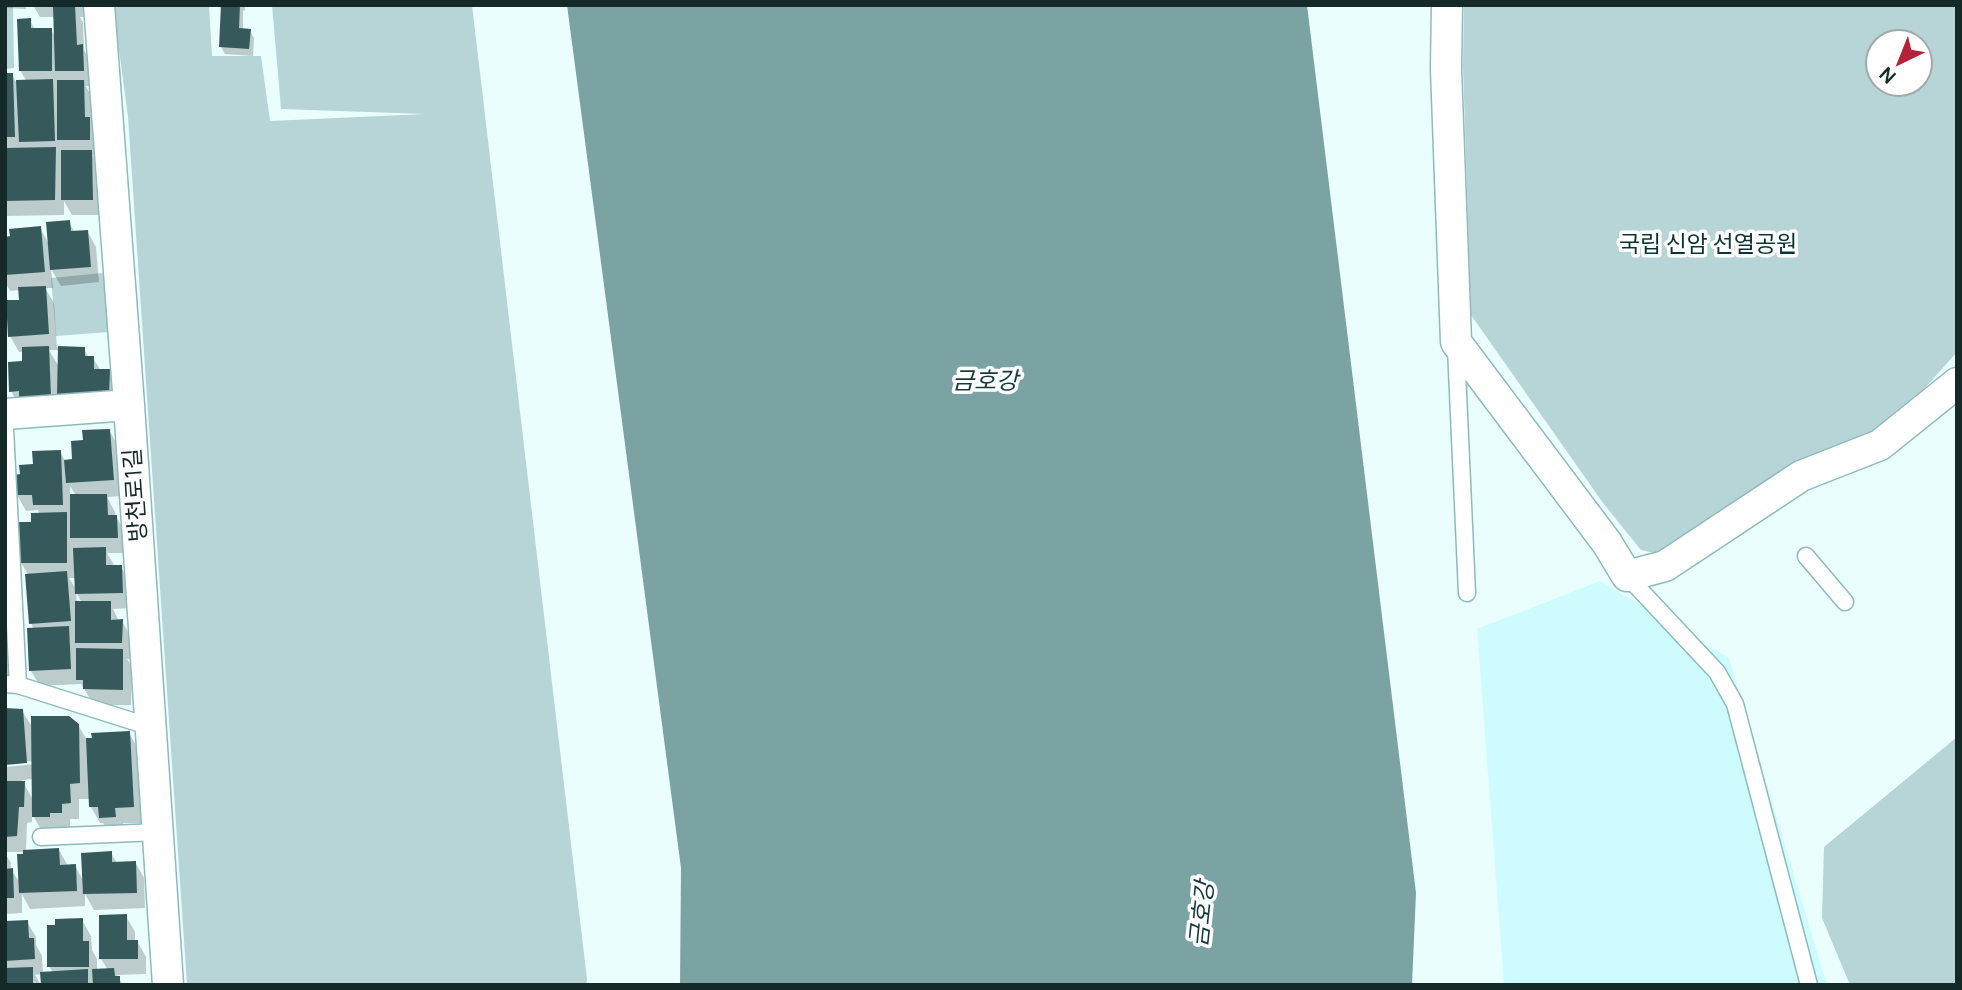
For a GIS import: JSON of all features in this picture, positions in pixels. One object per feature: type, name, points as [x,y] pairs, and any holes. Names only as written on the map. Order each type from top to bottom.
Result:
[{"type":"street","name":"방천로1길","points":[[99,5],[168,985]]},
{"type":"street","points":[[1447,5],[1446,69],[1456,342],[1607,543],[1627,576],[1665,566],[1801,475],[1880,446],[1957,383]]},
{"type":"street","points":[[5,414],[129,405]]},
{"type":"lane","points":[[1456,342],[1467,593]]},
{"type":"lane","points":[[5,428],[12,684],[151,727]]},
{"type":"lane","points":[[1806,556],[1845,602]]},
{"type":"lane","points":[[1627,576],[1717,672],[1735,704],[1809,985]]},
{"type":"lane","points":[[41,837],[158,832]]},
{"type":"shaded area","points":[[1600,581],[1729,658],[1827,985],[1504,985],[1477,629]]},
{"type":"green space","points":[[113,5],[209,5],[212,56],[261,56],[270,121],[425,114],[281,109],[272,5],[472,5],[586,985],[187,985],[128,117]]},
{"type":"green space","name":"국립 신암 선열공원","points":[[1464,5],[1957,5],[1957,352],[1884,434],[1667,556],[1641,550],[1603,503],[1471,315],[1463,66]]},
{"type":"green space","points":[[5,7],[13,7],[14,68],[5,69]]},
{"type":"green space","points":[[103,273],[109,332],[56,336],[51,278]]},
{"type":"green space","points":[[1957,737],[1957,985],[1850,985],[1822,918],[1824,847]]},
{"type":"water","name":"금호강","points":[[567,5],[1307,5],[1416,893],[1412,985],[680,985],[681,868]]},
{"type":"building","points":[[75,5],[77,45],[83,44],[84,71],[55,71],[53,6]]},
{"type":"building","points":[[221,5],[240,5],[239,28],[251,29],[249,49],[219,47]]},
{"type":"building","points":[[31,18],[31,28],[52,28],[52,71],[19,71],[17,19]]},
{"type":"building","points":[[5,73],[13,73],[15,137],[5,137]]},
{"type":"building","points":[[53,79],[55,141],[19,142],[16,80]]},
{"type":"building","points":[[57,80],[84,80],[85,117],[90,117],[90,140],[57,140]]},
{"type":"building","points":[[56,147],[55,200],[5,201],[5,148]]},
{"type":"building","points":[[61,150],[92,150],[93,200],[61,200]]},
{"type":"building","points":[[70,220],[71,231],[88,230],[91,267],[50,270],[46,222]]},
{"type":"building","points":[[41,226],[45,272],[5,275],[5,237],[10,236],[9,229]]},
{"type":"building","points":[[46,286],[49,334],[8,337],[6,300],[19,300],[18,287]]},
{"type":"building","points":[[49,346],[51,397],[19,399],[19,391],[9,392],[8,362],[22,361],[22,347]]},
{"type":"building","points":[[58,346],[85,347],[85,356],[94,356],[94,369],[110,369],[109,397],[57,396]]},
{"type":"building","points":[[110,429],[114,480],[66,483],[64,460],[72,459],[71,441],[83,440],[82,430]]},
{"type":"building","points":[[61,450],[63,505],[33,505],[32,495],[15,495],[15,475],[20,474],[19,465],[33,464],[32,451]]},
{"type":"building","points":[[70,494],[107,494],[108,515],[117,515],[118,538],[70,538]]},
{"type":"building","points":[[67,512],[67,563],[19,563],[19,522],[31,522],[31,513]]},
{"type":"building","points":[[106,547],[106,565],[122,565],[123,593],[75,594],[73,548]]},
{"type":"building","points":[[67,571],[71,621],[29,624],[25,574]]},
{"type":"building","points":[[75,601],[111,601],[111,620],[123,619],[122,643],[75,643]]},
{"type":"building","points":[[69,626],[71,669],[29,671],[27,628]]},
{"type":"building","points":[[76,648],[123,649],[123,690],[83,689],[83,680],[76,680]]},
{"type":"building","points":[[5,708],[23,709],[27,763],[5,765]]},
{"type":"building","points":[[31,716],[69,716],[79,724],[80,783],[70,784],[71,803],[62,804],[62,813],[50,813],[50,817],[32,817]]},
{"type":"building","points":[[130,731],[134,807],[115,808],[116,817],[99,818],[98,807],[89,807],[86,738],[92,738],[91,733]]},
{"type":"building","points":[[5,781],[25,781],[24,807],[19,807],[17,836],[5,837]]},
{"type":"building","points":[[59,848],[60,865],[76,864],[77,891],[19,893],[17,854],[23,854],[23,850]]},
{"type":"building","points":[[112,851],[112,862],[136,861],[137,893],[83,894],[81,853]]},
{"type":"building","points":[[13,868],[14,898],[5,898],[5,869]]},
{"type":"building","points":[[127,914],[127,940],[138,940],[138,959],[99,959],[99,915]]},
{"type":"building","points":[[83,918],[83,941],[89,941],[89,967],[47,967],[47,925],[55,925],[55,919]]},
{"type":"building","points":[[28,920],[29,938],[34,938],[35,959],[5,961],[5,921]]},
{"type":"building","points":[[33,967],[33,985],[5,985],[5,968]]},
{"type":"building","points":[[114,968],[115,976],[120,976],[120,985],[93,985],[92,969]]},
{"type":"building","points":[[88,969],[88,985],[41,985],[40,972]]}]
